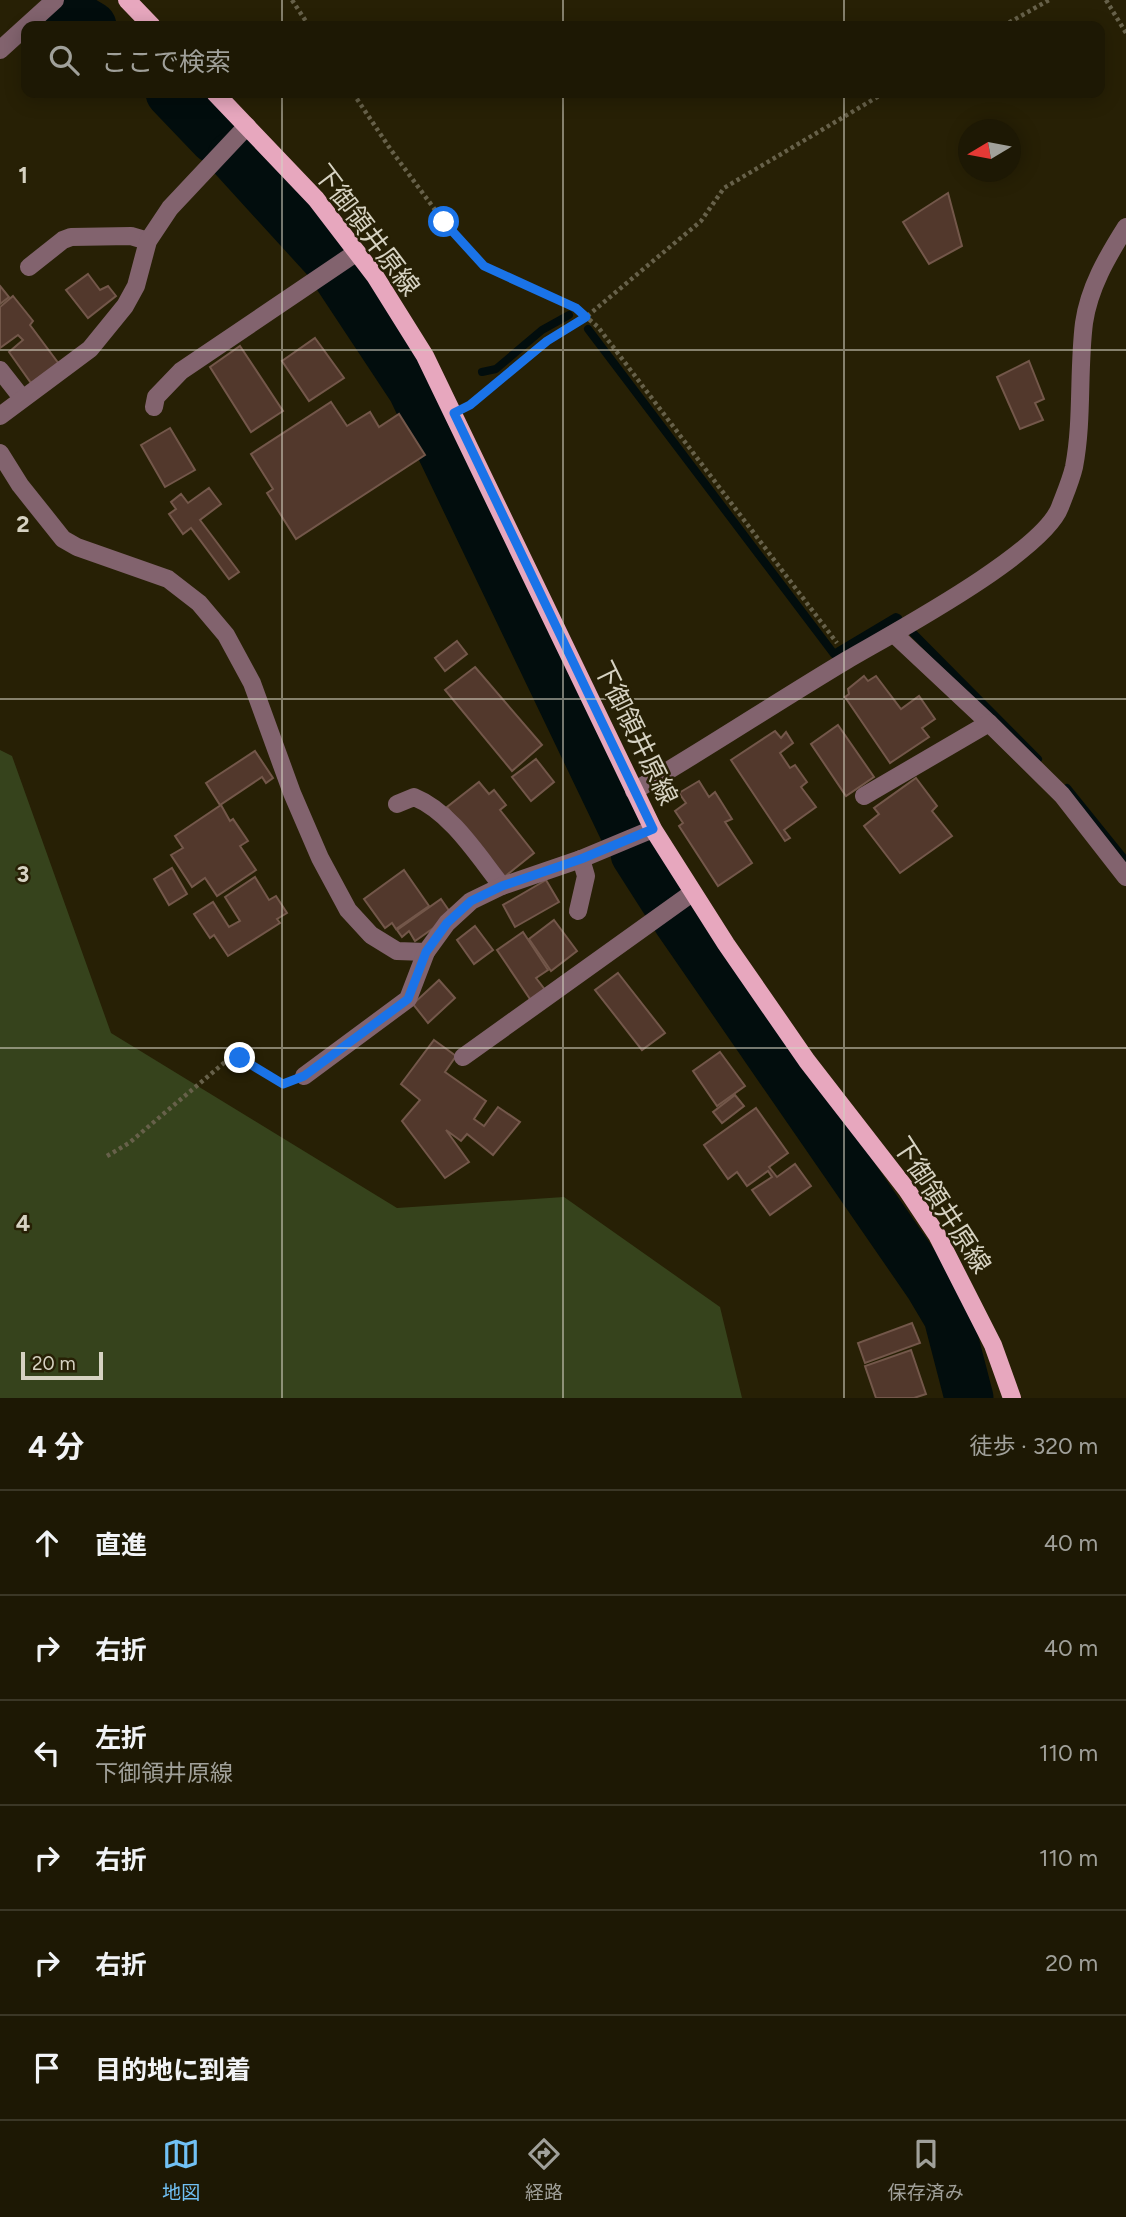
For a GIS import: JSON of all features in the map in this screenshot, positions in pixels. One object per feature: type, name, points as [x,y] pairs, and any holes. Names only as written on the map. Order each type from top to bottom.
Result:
[{"type":"main road","points":[[127,0],[147,21]]},
{"type":"main road","name":"下御領井原線","points":[[220,98],[316,199],[357,252],[425,356],[653,829],[692,893],[807,1061],[907,1190],[937,1236],[993,1345],[1012,1398]]},
{"type":"street","points":[[32,21],[55,0]]},
{"type":"street","points":[[0,50],[21,31]]},
{"type":"street","points":[[0,416],[90,349],[120,312],[136,286],[148,242],[170,208],[247,126]]},
{"type":"street","points":[[634,791],[894,634],[1019,553],[1040,536],[1059,511],[1074,467],[1084,322],[1092,290],[1105,260],[1126,227]]},
{"type":"street","points":[[29,267],[63,240],[71,237],[131,236],[148,242]]},
{"type":"street","points":[[154,407],[156,397],[181,371],[357,252]]},
{"type":"street","points":[[0,370],[22,398]]},
{"type":"street","points":[[0,453],[20,485],[63,539],[78,547],[168,579],[199,603],[217,624],[226,635],[252,683],[292,793],[320,858],[348,910],[371,935],[397,951],[426,952]]},
{"type":"street","points":[[894,634],[1062,795],[1126,877]]},
{"type":"street","points":[[864,796],[989,723]]},
{"type":"street","points":[[397,804],[414,797],[423,800],[442,815],[467,842],[502,886]]},
{"type":"street","points":[[304,1076],[408,999],[426,952],[447,923],[471,901],[502,886],[581,859],[653,829]]},
{"type":"street","points":[[578,911],[586,876],[581,859]]},
{"type":"street","points":[[463,1057],[692,893]]},
{"type":"path","points":[[292,0],[306,21]]},
{"type":"path","points":[[1012,21],[1049,0]]},
{"type":"path","points":[[1107,0],[1126,33]]},
{"type":"path","points":[[356,98],[444,222],[484,266],[576,308],[598,327],[838,644]]},
{"type":"path","points":[[454,413],[470,405],[547,341],[586,317],[701,221],[724,188],[876,98]]},
{"type":"path","points":[[107,1156],[129,1143],[225,1062],[240,1058],[283,1084],[304,1076]]},
{"type":"green space","points":[[0,750],[12,756],[111,1033],[397,1208],[564,1197],[720,1307],[742,1398],[0,1398]]},
{"type":"building","points":[[948,193],[962,246],[929,264],[903,222]]},
{"type":"building","points":[[88,274],[100,290],[108,286],[116,296],[88,318],[66,290]]},
{"type":"building","points":[[0,286],[9,297],[0,304]]},
{"type":"building","points":[[13,296],[33,321],[30,325],[59,364],[31,383],[9,352],[23,340],[18,335],[0,348],[0,307]]},
{"type":"building","points":[[315,338],[344,378],[309,401],[282,361]]},
{"type":"building","points":[[240,346],[283,411],[251,432],[210,367]]},
{"type":"building","points":[[1029,361],[1044,399],[1035,403],[1043,420],[1020,429],[997,377]]},
{"type":"building","points":[[331,402],[347,426],[370,412],[379,427],[399,414],[425,455],[296,539],[267,493],[273,489],[251,454]]},
{"type":"building","points":[[170,428],[195,470],[165,487],[141,445]]},
{"type":"building","points":[[209,488],[221,504],[200,520],[239,572],[229,579],[191,528],[183,534],[169,514],[176,509],[171,502],[181,494],[188,503]]},
{"type":"building","points":[[457,641],[467,654],[445,671],[435,658]]},
{"type":"building","points":[[475,667],[542,745],[512,771],[445,690]]},
{"type":"building","points":[[864,676],[868,681],[876,676],[901,709],[919,696],[935,719],[922,728],[929,737],[890,763],[845,697],[849,694],[848,689]]},
{"type":"building","points":[[838,725],[874,777],[846,796],[811,744]]},
{"type":"building","points":[[775,731],[781,738],[786,732],[793,743],[780,753],[790,768],[795,765],[807,782],[801,787],[816,807],[784,830],[790,838],[785,841],[731,760]]},
{"type":"building","points":[[255,751],[273,778],[266,783],[262,777],[220,805],[206,783]]},
{"type":"building","points":[[536,759],[554,782],[531,801],[512,777]]},
{"type":"building","points":[[916,778],[937,806],[932,811],[952,836],[900,873],[864,826],[879,814],[874,808]]},
{"type":"building","points":[[699,781],[709,797],[715,792],[732,819],[725,822],[752,863],[718,886],[679,826],[683,823],[675,811],[686,803],[679,793]]},
{"type":"building","points":[[479,782],[489,794],[494,790],[506,805],[500,810],[534,853],[503,878],[447,807]]},
{"type":"building","points":[[221,805],[230,821],[233,819],[248,841],[240,846],[256,870],[217,896],[205,878],[192,887],[171,855],[183,848],[175,836]]},
{"type":"building","points":[[172,868],[187,894],[169,905],[154,879]]},
{"type":"building","points":[[404,870],[429,906],[396,929],[392,923],[385,928],[364,899]]},
{"type":"building","points":[[255,877],[269,900],[276,896],[287,913],[277,919],[280,923],[228,956],[214,935],[210,938],[194,914],[213,902],[229,927],[240,921],[225,897]]},
{"type":"building","points":[[546,880],[559,902],[515,927],[503,905]]},
{"type":"building","points":[[441,899],[452,915],[415,941],[409,931],[402,937],[397,930]]},
{"type":"building","points":[[554,920],[577,951],[551,971],[529,939]]},
{"type":"building","points":[[475,926],[493,950],[474,964],[457,940]]},
{"type":"building","points":[[523,932],[548,970],[536,978],[546,991],[532,1002],[497,950]]},
{"type":"building","points":[[618,973],[665,1033],[642,1050],[595,990]]},
{"type":"building","points":[[439,980],[455,998],[428,1023],[413,1004]]},
{"type":"building","points":[[434,1040],[456,1056],[445,1072],[486,1101],[474,1119],[484,1126],[498,1107],[520,1122],[493,1155],[467,1134],[461,1141],[446,1130],[469,1162],[445,1178],[402,1121],[420,1100],[401,1084]]},
{"type":"building","points":[[720,1052],[745,1086],[717,1106],[693,1071]]},
{"type":"building","points":[[735,1095],[744,1106],[722,1123],[713,1112]]},
{"type":"building","points":[[756,1108],[788,1153],[769,1167],[777,1177],[795,1164],[811,1186],[770,1215],[752,1190],[772,1177],[768,1171],[747,1186],[737,1172],[728,1179],[704,1145]]},
{"type":"building","points":[[912,1323],[920,1343],[865,1363],[858,1343]]},
{"type":"building","points":[[911,1350],[926,1394],[914,1398],[876,1398],[865,1366]]},
{"type":"waterway","points":[[64,9],[84,21]]},
{"type":"waterway","points":[[175,98],[214,139]]},
{"type":"waterway","points":[[232,156],[326,259],[412,389],[624,831]]},
{"type":"waterway","points":[[482,372],[496,369],[542,330],[569,315]]},
{"type":"waterway","points":[[588,329],[834,654],[898,618]]},
{"type":"waterway","points":[[914,634],[1038,759]]},
{"type":"waterway","points":[[1067,788],[1126,861]]},
{"type":"waterway","points":[[635,854],[665,901]]},
{"type":"waterway","points":[[677,920],[929,1285],[948,1317],[969,1398]]},
{"type":"route","points":[[240,1058],[283,1084],[304,1076],[408,999],[426,952],[447,923],[471,901],[502,886],[581,859],[653,829],[454,413],[470,405],[547,341],[586,317],[576,308],[484,266],[444,222]]}]
